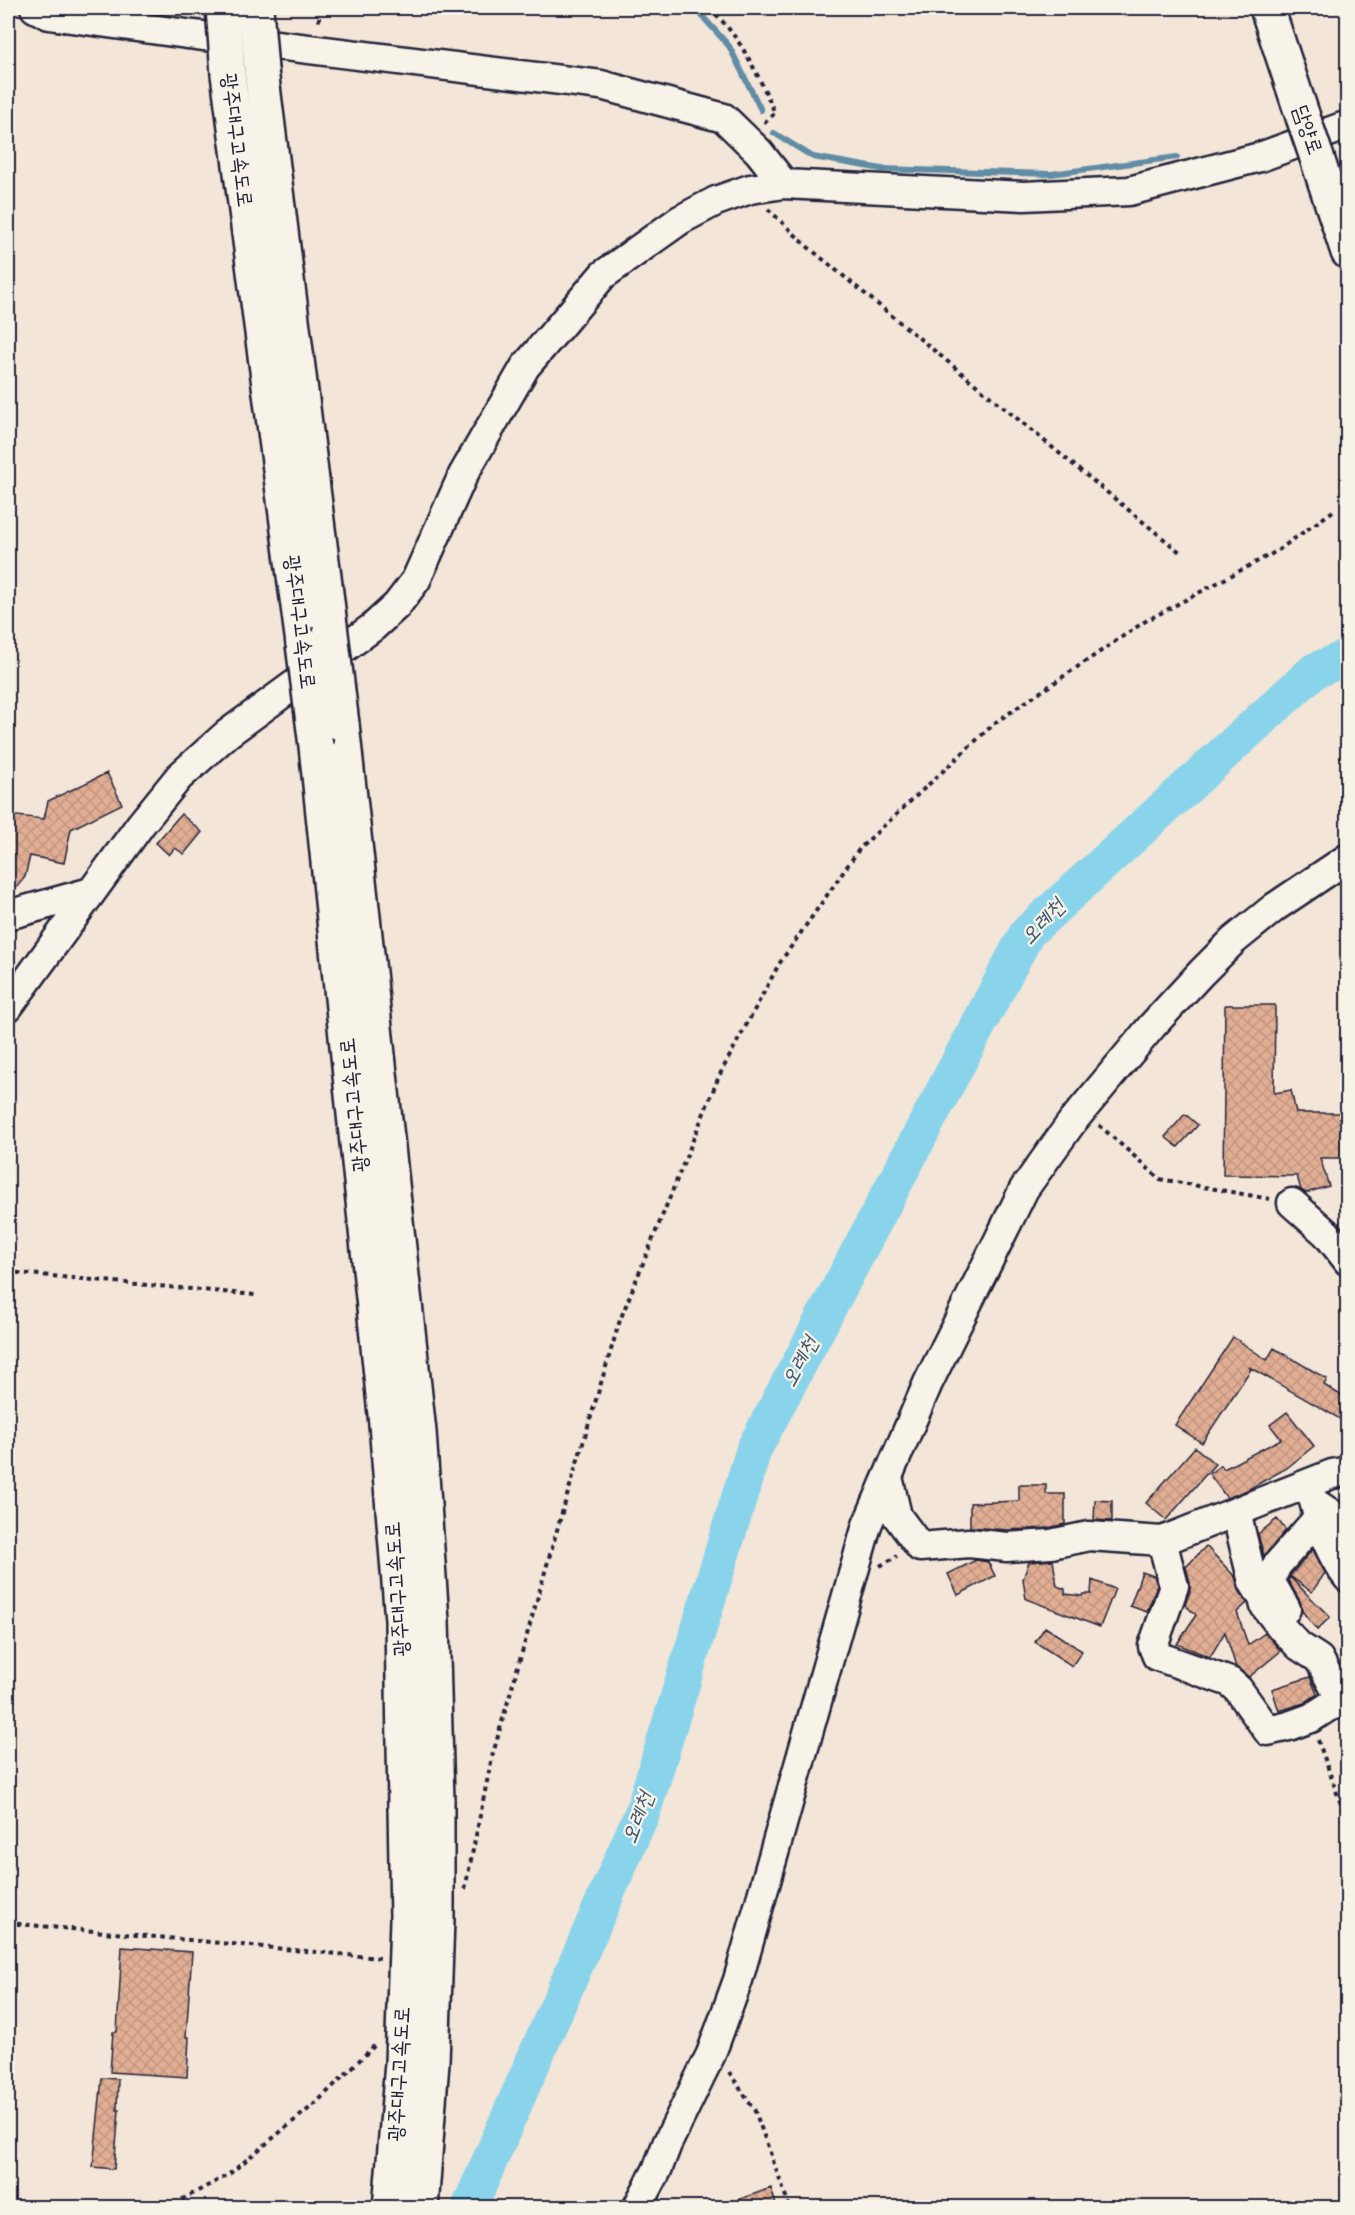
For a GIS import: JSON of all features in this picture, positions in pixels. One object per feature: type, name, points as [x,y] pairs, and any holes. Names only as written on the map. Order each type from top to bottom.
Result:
[{"type":"highway","name":"광주대구고속도로","points":[[223,8],[228,74],[316,746],[388,1447],[402,1620],[407,1920],[402,2063],[390,2208]]},
{"type":"highway","name":"광주대구고속도로","points":[[256,8],[261,70],[342,724],[419,1432],[432,1621],[437,1801],[437,1920],[432,2062],[421,2208]]},
{"type":"highway","name":"담양로","points":[[1267,8],[1347,252]]},
{"type":"street","points":[[35,8],[49,15],[187,34],[601,85],[724,118],[746,139],[784,184]]},
{"type":"street","points":[[8,1007],[90,892],[179,777],[227,734],[373,627],[397,605],[416,580],[463,475],[525,367],[603,275],[680,220],[716,201],[750,189],[784,184],[1024,196],[1129,191],[1260,157],[1347,125]]},
{"type":"street","points":[[637,2208],[711,2054],[738,1980],[864,1535],[928,1383],[1024,1189],[1082,1110],[1152,1026],[1233,941],[1275,907],[1347,858]]},
{"type":"street","points":[[8,915],[90,892]]},
{"type":"street","points":[[1292,1203],[1327,1234],[1347,1261]]},
{"type":"street","points":[[1286,1609],[1270,1581],[1277,1565],[1332,1474],[1347,1472]]},
{"type":"street","points":[[888,1477],[897,1516],[920,1547],[969,1543],[1007,1547],[1051,1544],[1089,1536],[1162,1540],[1236,1512],[1314,1501],[1333,1515],[1347,1530]]},
{"type":"street","points":[[1314,1501],[1338,1566],[1347,1578]]},
{"type":"street","points":[[1162,1540],[1174,1586],[1153,1646],[1157,1656],[1230,1682],[1238,1689],[1268,1731],[1311,1718],[1345,1700],[1319,1659],[1299,1646],[1265,1606],[1253,1582],[1236,1512]]},
{"type":"path","points":[[709,8],[719,17],[751,60],[776,113],[746,139]]},
{"type":"path","points":[[750,189],[772,214],[808,247],[1181,553]]},
{"type":"path","points":[[464,1891],[492,1757],[620,1320],[719,1076],[779,964],[860,848],[996,722],[1144,622],[1277,551],[1336,509]]},
{"type":"path","points":[[1082,1110],[1160,1179],[1292,1203]]},
{"type":"path","points":[[8,1272],[255,1295]]},
{"type":"path","points":[[1311,1718],[1347,1824]]},
{"type":"path","points":[[8,1923],[381,1958]]},
{"type":"path","points":[[166,2208],[228,2175],[317,2102],[381,2040]]},
{"type":"path","points":[[711,2054],[734,2078],[755,2111],[790,2208]]},
{"type":"building","points":[[107,773],[122,804],[71,829],[64,863],[30,856],[25,877],[8,898],[8,815],[44,819],[48,801]]},
{"type":"building","points":[[181,814],[202,832],[184,854],[175,848],[169,855],[156,843]]},
{"type":"building","points":[[1225,1005],[1275,1005],[1274,1093],[1291,1090],[1296,1113],[1347,1113],[1347,1158],[1320,1158],[1329,1186],[1306,1193],[1301,1190],[1297,1176],[1223,1175]]},
{"type":"building","points":[[1185,1114],[1198,1125],[1178,1147],[1165,1137]]},
{"type":"building","points":[[1233,1337],[1267,1360],[1274,1348],[1327,1379],[1324,1385],[1347,1399],[1347,1423],[1249,1367],[1251,1369],[1202,1443],[1175,1425]]},
{"type":"building","points":[[1287,1412],[1314,1446],[1287,1468],[1227,1498],[1209,1474],[1221,1465],[1224,1469],[1281,1439],[1270,1425]]},
{"type":"building","points":[[1195,1447],[1215,1464],[1166,1520],[1146,1503]]},
{"type":"building","points":[[1019,1485],[1046,1485],[1046,1494],[1065,1494],[1065,1524],[1048,1528],[1007,1530],[970,1527],[970,1503],[1019,1501]]},
{"type":"building","points":[[1095,1500],[1112,1501],[1112,1521],[1094,1520]]},
{"type":"building","points":[[1277,1519],[1286,1530],[1264,1556],[1258,1534]]},
{"type":"building","points":[[1206,1546],[1235,1577],[1239,1590],[1247,1603],[1237,1612],[1248,1645],[1265,1633],[1281,1651],[1249,1677],[1236,1667],[1225,1632],[1210,1657],[1177,1644],[1196,1615],[1185,1605],[1190,1591],[1186,1567]]},
{"type":"building","points":[[1313,1549],[1325,1573],[1312,1592],[1290,1576]]},
{"type":"building","points":[[976,1560],[988,1562],[995,1576],[958,1595],[948,1574]]},
{"type":"building","points":[[1053,1560],[1057,1586],[1065,1589],[1065,1594],[1082,1596],[1091,1594],[1092,1580],[1115,1589],[1100,1627],[1026,1599],[1023,1579],[1029,1562]]},
{"type":"building","points":[[1142,1572],[1154,1576],[1157,1585],[1147,1612],[1130,1606]]},
{"type":"building","points":[[1290,1577],[1330,1617],[1317,1630],[1302,1611],[1300,1601],[1288,1580]]},
{"type":"building","points":[[1045,1627],[1082,1651],[1072,1666],[1035,1642]]},
{"type":"building","points":[[1310,1677],[1317,1694],[1304,1703],[1279,1711],[1272,1689]]},
{"type":"building","points":[[122,1947],[192,1952],[186,2037],[189,2037],[187,2077],[110,2072],[113,2032],[117,2032]]},
{"type":"building","points":[[102,2078],[118,2079],[117,2110],[119,2110],[114,2169],[93,2167]]},
{"type":"building","points":[[771,2188],[777,2208],[723,2208],[723,2205]]},
{"type":"waterway","points":[[695,8],[729,46],[761,110]]},
{"type":"waterway","points":[[774,133],[813,157],[882,169],[1051,174],[1177,157]]},
{"type":"waterway","name":"오례천","points":[[469,2208],[643,1811],[754,1449],[1027,933],[1314,671],[1348,657]]}]
